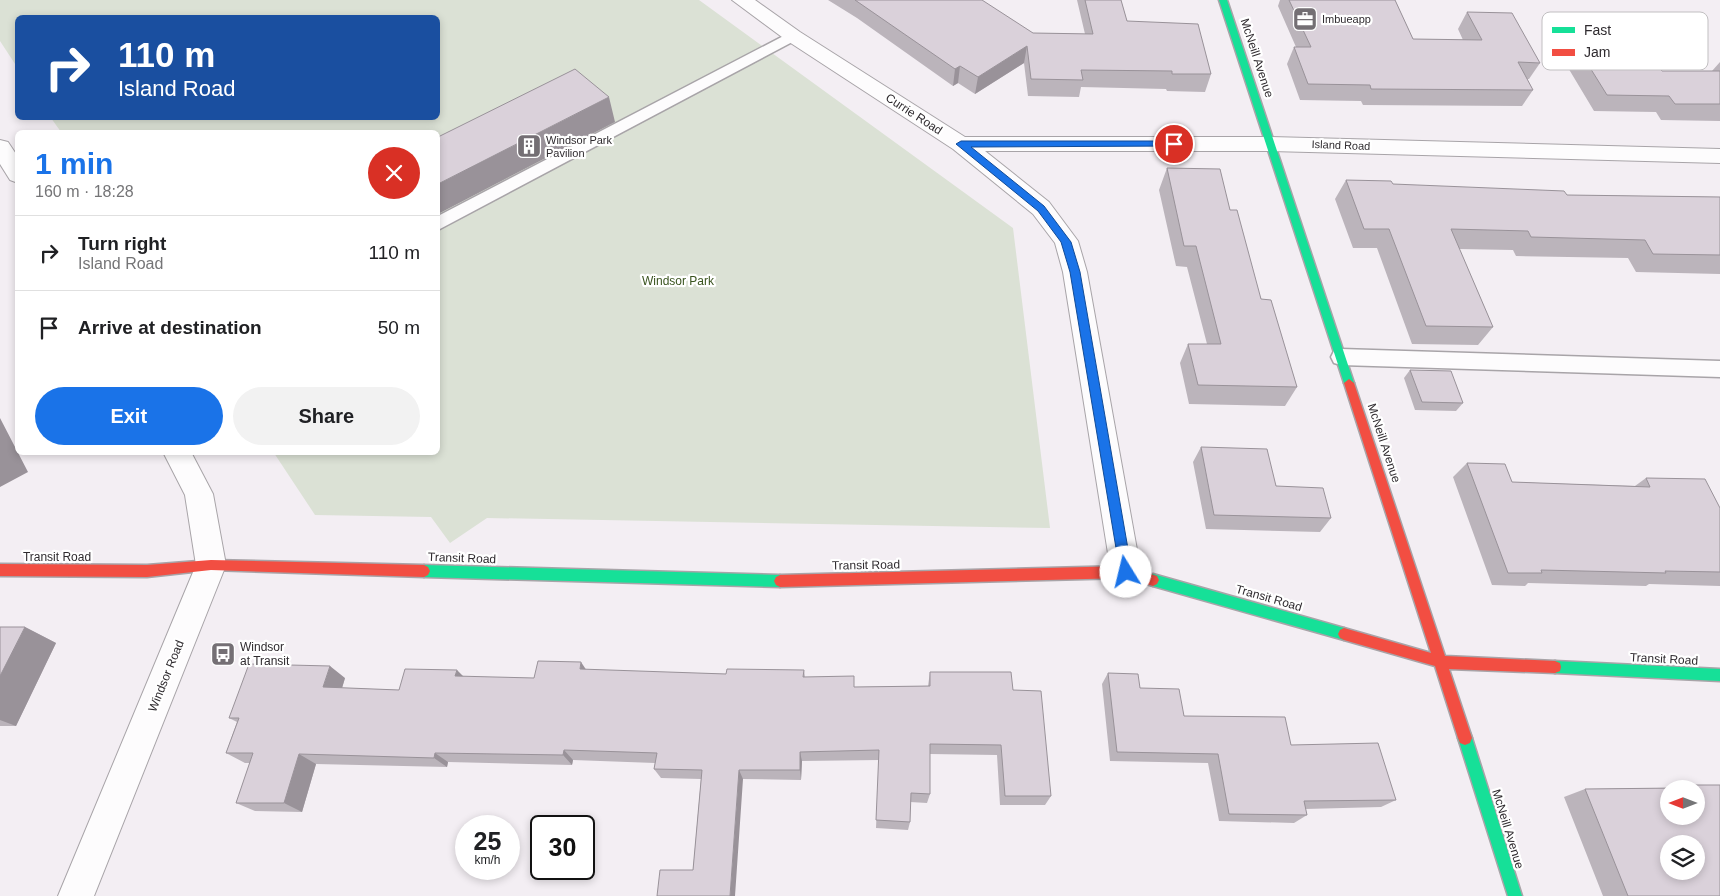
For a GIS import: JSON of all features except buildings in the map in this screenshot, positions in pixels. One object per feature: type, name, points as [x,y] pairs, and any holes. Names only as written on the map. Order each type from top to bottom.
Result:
[{"type":"street","name":"Currie Road","points":[[742,0],[792,36],[961,144],[1041,208],[1066,242],[1077,281],[1126,572]]},
{"type":"street","name":"McNeill Avenue","points":[[1223,0],[1441,662],[1515,896]]},
{"type":"street","name":"Island Road","points":[[961,144],[1271,144],[1720,156]]},
{"type":"street","points":[[0,147],[15,170]]},
{"type":"street","points":[[179,455],[199,494],[211,565]]},
{"type":"street","name":"Transit Road","points":[[0,570],[147,571],[211,565],[778,581],[1126,572],[1441,662],[1720,675]]},
{"type":"street","name":"Windsor Road","points":[[76,896],[211,565]]},
{"type":"lane","points":[[440,223],[792,36]]},
{"type":"lane","points":[[1341,357],[1720,369]]},
{"type":"green space","name":"Windsor Park","points":[[0,0],[699,0],[1013,228],[1050,528],[487,518],[450,543],[431,517],[315,515],[275,455],[440,455],[440,130],[60,130],[52,120],[440,120],[440,15],[15,15],[15,64],[0,41]]},
{"type":"traffic: fast","points":[[1223,0],[1349,383]]},
{"type":"traffic: fast","points":[[424,571],[780,581]]},
{"type":"traffic: fast","points":[[1153,580],[1344,634]]},
{"type":"traffic: fast","points":[[1555,667],[1720,675]]},
{"type":"traffic: fast","points":[[1465,738],[1515,896]]},
{"type":"traffic: jam","points":[[1349,383],[1465,738]]},
{"type":"traffic: jam","points":[[0,570],[147,571],[211,565],[424,571]]},
{"type":"traffic: jam","points":[[780,581],[1126,572],[1153,580]]},
{"type":"traffic: jam","points":[[1344,634],[1441,662],[1555,667]]},
{"type":"place","name":"Imbueapp","points":[[1305,19]]},
{"type":"place","name":"Windsor Park Pavilion","points":[[529,146]]},
{"type":"place","name":"Windsor at Transit","points":[[223,654]]},
{"type":"route","points":[[1126,572],[1075,272],[1066,242],[1041,208],[961,144],[1174,144]]}]
